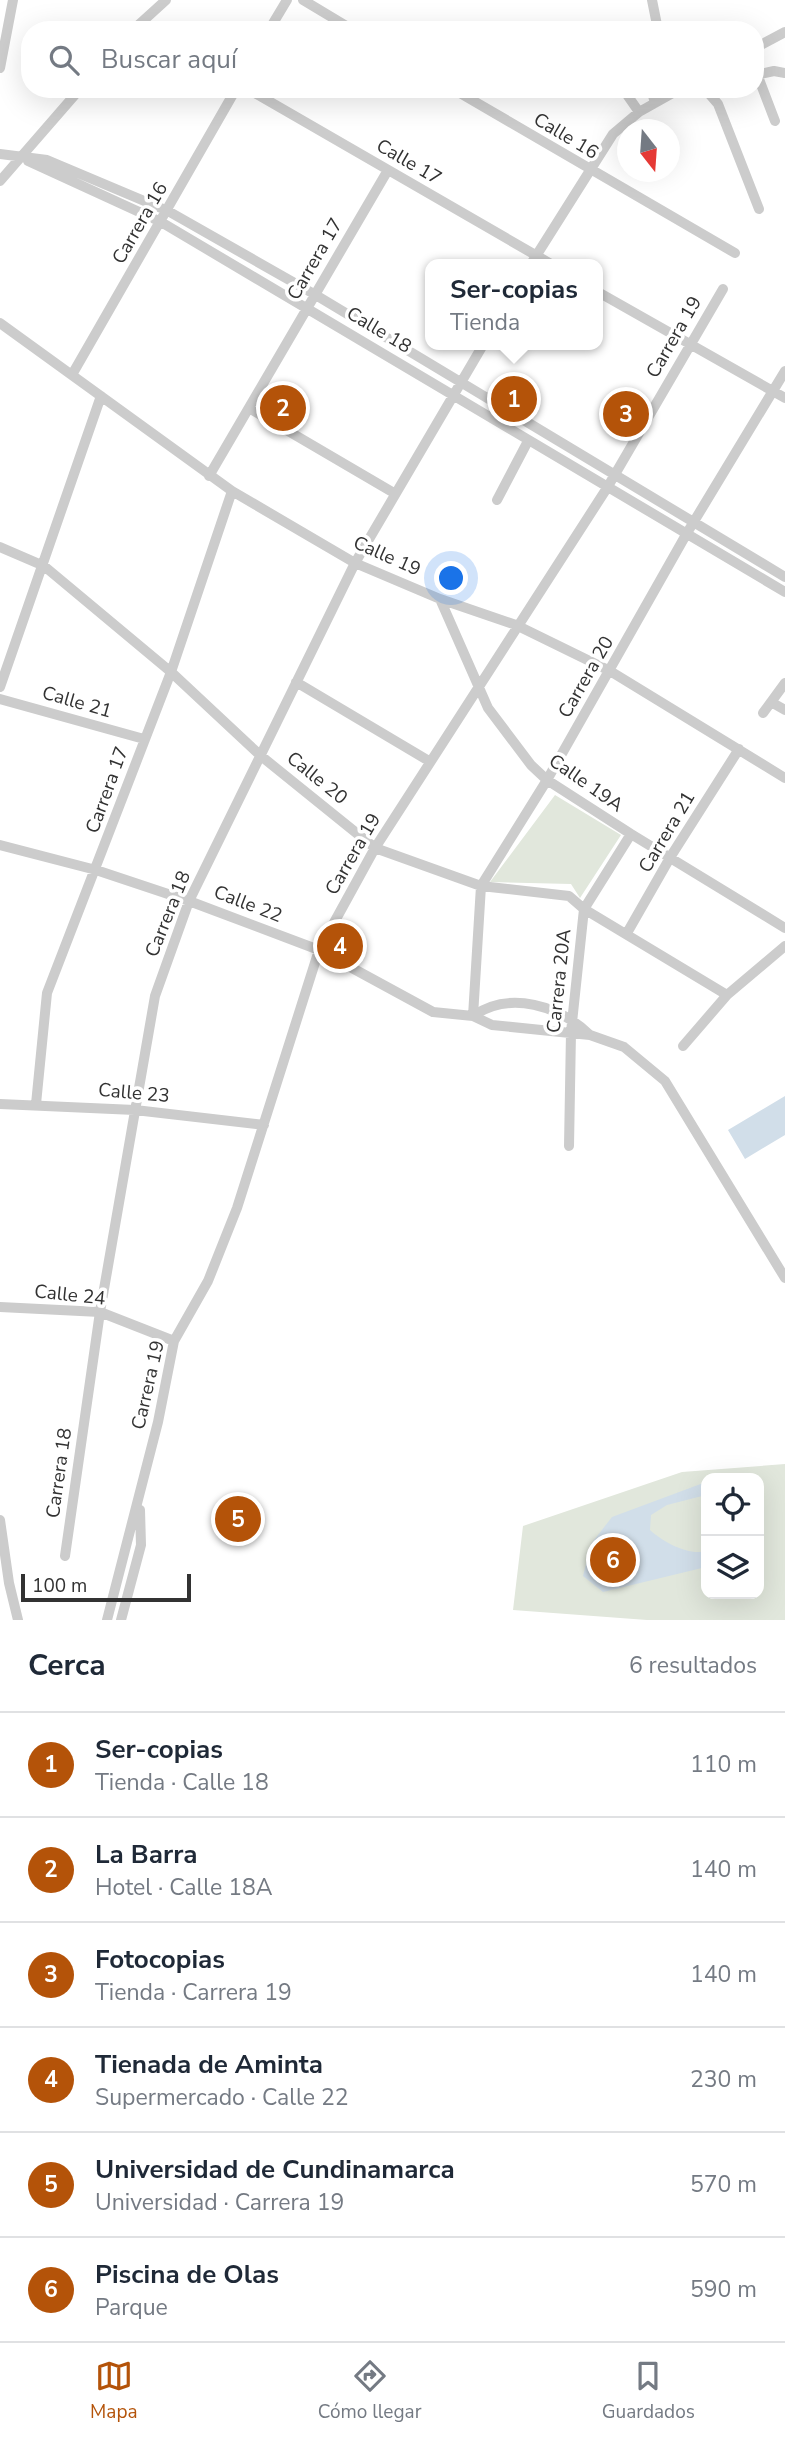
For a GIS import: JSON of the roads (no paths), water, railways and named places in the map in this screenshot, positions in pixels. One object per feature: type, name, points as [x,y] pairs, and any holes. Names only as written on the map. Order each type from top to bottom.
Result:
[{"type":"street","points":[[0,68],[13,0]]},
{"type":"street","points":[[144,21],[166,0]]},
{"type":"street","points":[[274,21],[287,0]]},
{"type":"street","points":[[303,0],[338,21]]},
{"type":"street","points":[[652,0],[656,21]]},
{"type":"street","points":[[764,43],[785,32]]},
{"type":"street","points":[[764,94],[775,121]]},
{"type":"street","points":[[0,181],[72,98]]},
{"type":"street","name":"Carrera 16","points":[[73,373],[231,98]]},
{"type":"street","name":"Calle 17","points":[[264,98],[388,170],[531,259]]},
{"type":"street","name":"Calle 16","points":[[468,98],[589,171],[735,253]]},
{"type":"street","points":[[629,98],[639,112]]},
{"type":"street","points":[[654,98],[655,103]]},
{"type":"street","points":[[534,259],[613,134],[639,112],[663,98]]},
{"type":"street","points":[[713,98],[718,104],[759,209]]},
{"type":"street","name":"Calle 18","points":[[0,154],[47,160],[168,211],[314,294],[785,577]]},
{"type":"street","name":"Calle 18","points":[[19,157],[162,222],[785,592]]},
{"type":"street","name":"Carrera 17","points":[[209,476],[388,170]]},
{"type":"street","name":"Carrera 19","points":[[107,1620],[174,1341],[208,1281],[237,1208],[319,950],[375,848],[477,685],[607,488],[723,289]]},
{"type":"street","points":[[603,295],[785,398]]},
{"type":"street","name":"Calle 19","points":[[0,323],[73,373],[209,476],[355,563],[440,599],[516,625],[610,671],[785,778]]},
{"type":"street","name":"Carrera 18","points":[[65,1556],[100,1312],[155,996],[189,901],[355,563],[480,350]]},
{"type":"street","name":"Carrera 20","points":[[473,1016],[481,886],[547,780],[687,533],[785,371]]},
{"type":"street","points":[[0,687],[101,396]]},
{"type":"street","points":[[248,408],[394,493]]},
{"type":"street","points":[[497,500],[528,441]]},
{"type":"street","name":"Carrera 17","points":[[36,1104],[47,993],[171,672],[232,491]]},
{"type":"street","name":"Calle 20","points":[[0,547],[44,566],[171,672],[261,756],[375,848],[481,886],[569,896],[584,909],[727,995]]},
{"type":"street","name":"Calle 19A","points":[[440,599],[488,708],[531,765],[547,780],[631,834],[785,928]]},
{"type":"street","points":[[296,682],[429,761]]},
{"type":"street","points":[[763,713],[785,682]]},
{"type":"street","name":"Calle 21","points":[[0,699],[144,739]]},
{"type":"street","points":[[771,702],[785,710]]},
{"type":"street","name":"Carrera 21","points":[[627,933],[671,856],[739,749]]},
{"type":"street","name":"Carrera 20A","points":[[569,1146],[571,1032],[584,909],[631,834]]},
{"type":"street","name":"Calle 22","points":[[0,845],[96,870],[189,901],[319,950],[433,1013],[473,1016],[492,1025],[590,1035],[624,1047],[665,1081],[785,1278]]},
{"type":"street","points":[[683,1046],[727,995],[785,946]]},
{"type":"street","name":"Calle 22","points":[[473,1016],[489,1006],[514,1003],[558,1011],[572,1017],[590,1035]]},
{"type":"street","name":"Calle 23","points":[[0,1104],[135,1110],[264,1125]]},
{"type":"street","name":"Calle 24","points":[[0,1307],[100,1312],[174,1341]]},
{"type":"street","name":"Carrera 19","points":[[121,1620],[141,1545],[139,1493]]},
{"type":"street","points":[[0,1520],[9,1583],[18,1620]]},
{"type":"place","name":"Ser-copias","points":[[514,399]]},
{"type":"place","name":"La Barra","points":[[283,408]]},
{"type":"place","name":"Fotocopias","points":[[626,414]]},
{"type":"place","name":"Tienada de Aminta","points":[[340,946]]},
{"type":"place","name":"Universidad de Cundinamarca","points":[[238,1519]]},
{"type":"place","name":"Piscina de Olas","points":[[613,1560]]}]
